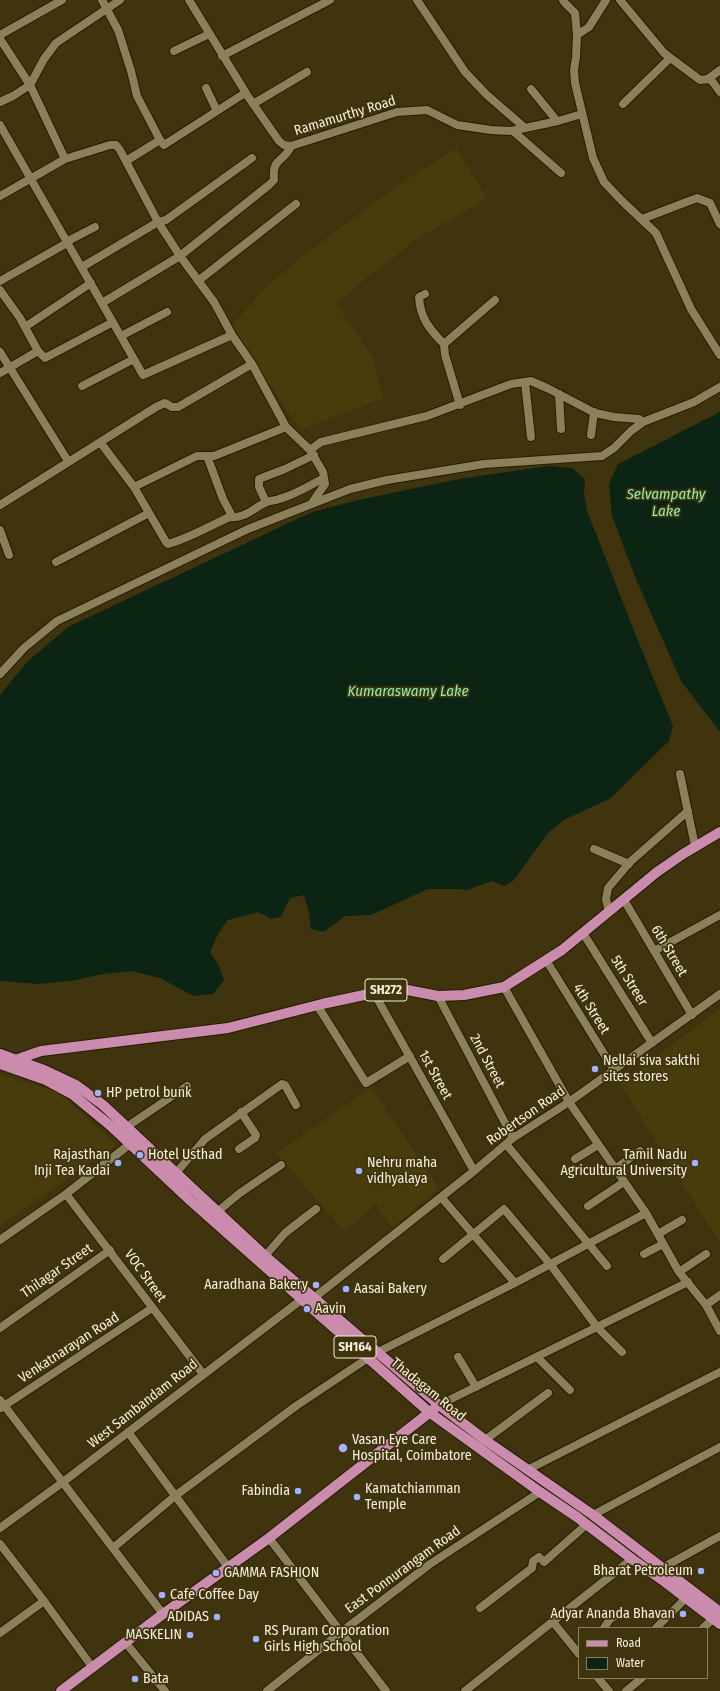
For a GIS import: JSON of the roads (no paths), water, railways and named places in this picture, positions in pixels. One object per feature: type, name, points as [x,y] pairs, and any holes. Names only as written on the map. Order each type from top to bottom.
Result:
[{"type":"main road","name":"SH272","points":[[16,1064],[41,1051],[228,1028],[317,1005],[396,988],[438,996],[464,995],[504,986],[562,950],[657,872],[695,846],[720,832]]},
{"type":"main road","name":"Thadagam Road","points":[[0,1054],[72,1094],[112,1127],[192,1202],[301,1300],[429,1412],[587,1524],[686,1598],[718,1617]]},
{"type":"main road","name":"Thadagam Road","points":[[0,1064],[16,1064],[76,1085],[103,1105],[128,1126],[265,1256],[315,1297],[439,1405],[485,1440],[593,1516],[662,1568],[718,1617]]},
{"type":"main road","points":[[61,1691],[162,1614],[269,1538],[439,1405]]},
{"type":"street","points":[[0,35],[62,0]]},
{"type":"street","points":[[102,0],[118,30],[137,96],[164,145],[245,92]]},
{"type":"street","points":[[0,102],[30,85],[44,59],[56,44],[120,0]]},
{"type":"street","name":"Ramamurthy Road","points":[[189,0],[245,92],[279,141],[284,145],[291,146],[397,112],[427,110],[458,125],[491,130],[513,130],[525,128],[582,114]]},
{"type":"street","points":[[222,56],[330,0]]},
{"type":"street","points":[[417,0],[435,30],[465,72],[487,96],[525,128]]},
{"type":"street","points":[[563,0],[565,4],[575,13],[577,35],[574,70],[592,158],[604,182],[656,233],[691,309],[720,355]]},
{"type":"street","points":[[577,35],[589,27],[606,0]]},
{"type":"street","points":[[620,0],[670,58],[700,80],[708,79],[720,70]]},
{"type":"street","points":[[174,51],[209,34]]},
{"type":"street","points":[[0,39],[30,85],[65,160]]},
{"type":"street","points":[[623,104],[670,58]]},
{"type":"street","points":[[253,104],[307,72]]},
{"type":"street","points":[[708,79],[712,81],[720,92]]},
{"type":"street","points":[[206,88],[217,111]]},
{"type":"street","points":[[531,90],[557,121]]},
{"type":"street","points":[[0,125],[66,243],[82,267],[143,375],[232,335]]},
{"type":"street","points":[[513,130],[561,173]]},
{"type":"street","points":[[126,161],[160,140]]},
{"type":"street","points":[[0,196],[65,160],[110,145],[116,145],[158,222],[180,256],[214,302],[232,335],[252,364],[286,427],[312,452],[323,472],[325,484],[312,503]]},
{"type":"street","points":[[102,303],[180,256],[274,180],[273,169],[275,165],[278,160],[288,152],[291,146]]},
{"type":"street","points":[[82,267],[158,222],[166,220],[252,158]]},
{"type":"street","points":[[642,219],[697,198],[710,204],[720,224]]},
{"type":"street","points":[[198,281],[296,204]]},
{"type":"street","points":[[0,280],[95,227]]},
{"type":"street","points":[[25,327],[91,283]]},
{"type":"street","points":[[0,290],[25,327],[38,351],[45,358],[113,322]]},
{"type":"street","points":[[425,294],[420,297],[420,310],[432,332],[444,344],[445,355],[460,405]]},
{"type":"street","points":[[444,344],[495,300]]},
{"type":"street","points":[[121,336],[167,312]]},
{"type":"street","points":[[0,373],[38,351]]},
{"type":"street","points":[[0,352],[68,461]]},
{"type":"street","points":[[82,386],[134,359]]},
{"type":"street","points":[[0,505],[156,407],[165,403],[172,407],[178,407],[252,364]]},
{"type":"street","points":[[266,502],[259,487],[259,478],[285,469],[312,452],[321,442],[428,416],[460,405],[511,384],[531,381],[594,412],[614,417],[638,419],[643,422]]},
{"type":"street","points":[[525,382],[531,437]]},
{"type":"street","points":[[0,674],[24,648],[57,621],[234,536],[312,503],[350,489],[387,480],[477,465],[538,459],[602,456],[614,448],[631,431],[643,422],[694,402],[720,387]]},
{"type":"street","points":[[559,394],[561,429]]},
{"type":"street","points":[[591,435],[594,412]]},
{"type":"street","points":[[134,487],[197,456],[214,456],[286,427]]},
{"type":"street","points":[[100,442],[134,487],[168,544],[181,541],[231,517],[236,518],[263,505],[266,502],[280,499],[324,478]]},
{"type":"street","points":[[207,456],[231,517]]},
{"type":"street","points":[[56,562],[149,513]]},
{"type":"street","points":[[0,530],[9,555]]},
{"type":"street","points":[[680,774],[695,846]]},
{"type":"street","points":[[609,912],[606,899],[608,888],[629,864],[688,810]]},
{"type":"street","points":[[594,849],[629,864]]},
{"type":"street","name":"6th Street","points":[[624,900],[692,1015]]},
{"type":"street","points":[[654,951],[720,915]]},
{"type":"street","name":"5th Streer","points":[[583,933],[652,1043]]},
{"type":"street","name":"4th Street","points":[[546,960],[614,1070]]},
{"type":"street","points":[[504,986],[569,1102],[646,1213],[679,1272],[706,1305],[720,1331]]},
{"type":"street","name":"1st Street","points":[[374,993],[474,1171]]},
{"type":"street","name":"Robertson Road","points":[[315,1297],[474,1171],[513,1138],[569,1102],[720,994]]},
{"type":"street","name":"2nd Street","points":[[438,996],[513,1138]]},
{"type":"street","points":[[317,1005],[366,1083],[410,1056]]},
{"type":"street","points":[[176,1173],[205,1139],[284,1083],[296,1105]]},
{"type":"street","points":[[128,1126],[187,1086]]},
{"type":"street","points":[[239,1149],[255,1138],[256,1135],[242,1112]]},
{"type":"street","points":[[0,1240],[66,1194],[130,1144]]},
{"type":"street","points":[[506,1144],[607,1266]]},
{"type":"street","points":[[575,1159],[598,1145]]},
{"type":"street","points":[[615,1169],[640,1151]]},
{"type":"street","points":[[217,1212],[240,1193],[281,1165]]},
{"type":"street","points":[[588,1206],[624,1182]]},
{"type":"street","name":"VOC Street","points":[[66,1194],[204,1374]]},
{"type":"street","points":[[441,1197],[515,1283]]},
{"type":"street","points":[[265,1256],[285,1233],[316,1209]]},
{"type":"street","points":[[443,1259],[504,1209],[550,1264],[597,1327],[622,1352]]},
{"type":"street","points":[[378,1352],[515,1283],[646,1213]]},
{"type":"street","points":[[658,1234],[682,1220]]},
{"type":"street","points":[[644,1254],[663,1244]]},
{"type":"street","name":"Thilagar Street","points":[[0,1328],[110,1250]]},
{"type":"street","points":[[679,1272],[706,1254]]},
{"type":"street","points":[[439,1405],[688,1282]]},
{"type":"street","points":[[706,1305],[720,1295]]},
{"type":"street","points":[[301,1300],[315,1297]]},
{"type":"street","name":"West Sambandam Road","points":[[0,1528],[63,1482],[301,1300]]},
{"type":"street","name":"Venkatnarayan Road","points":[[1,1405],[152,1308]]},
{"type":"street","points":[[458,1357],[476,1387]]},
{"type":"street","points":[[537,1357],[570,1390]]},
{"type":"street","points":[[113,1548],[175,1496],[296,1406],[368,1358]]},
{"type":"street","points":[[527,1470],[720,1372]]},
{"type":"street","points":[[485,1440],[548,1393]]},
{"type":"street","points":[[1,1405],[63,1482],[162,1614]]},
{"type":"street","points":[[128,1432],[228,1567]]},
{"type":"street","points":[[593,1516],[720,1447]]},
{"type":"street","name":"East Ponnurangam Road","points":[[267,1691],[340,1632],[430,1564],[540,1492]]},
{"type":"street","points":[[480,1608],[532,1568],[532,1561],[539,1557],[544,1562],[587,1524]]},
{"type":"street","points":[[662,1568],[720,1536]]},
{"type":"street","points":[[269,1538],[386,1691]]},
{"type":"street","points":[[0,1544],[93,1668]]},
{"type":"street","points":[[465,1691],[632,1559]]},
{"type":"street","points":[[657,1627],[686,1598]]},
{"type":"street","points":[[0,1633],[44,1601]]},
{"type":"street","points":[[605,1627],[610,1619],[618,1614]]},
{"type":"street","points":[[704,1627],[718,1617]]},
{"type":"street","points":[[553,1622],[578,1653]]},
{"type":"street","points":[[126,1642],[165,1691]]},
{"type":"street","points":[[599,1679],[609,1691]]},
{"type":"street","points":[[626,1691],[641,1679]]},
{"type":"water","name":"Selvampathy Lake","points":[[720,412],[720,732],[681,681],[636,579],[612,516],[609,484],[618,464]]},
{"type":"water","name":"Kumaraswamy Lake","points":[[548,466],[572,468],[585,479],[584,494],[587,511],[673,726],[669,741],[611,798],[564,820],[549,832],[513,881],[504,886],[492,881],[467,890],[428,889],[371,915],[345,916],[324,932],[311,929],[309,913],[304,895],[290,898],[281,917],[271,919],[258,912],[228,920],[219,932],[210,952],[219,966],[224,980],[213,994],[193,996],[160,978],[132,971],[103,974],[71,981],[38,984],[0,981],[0,695],[27,662],[68,627],[312,512],[363,499],[459,479]]},
{"type":"place","name":"Nellai siva sakthi sites stores","points":[[595,1069]]},
{"type":"place","name":"HP petrol bunk","points":[[98,1093]]},
{"type":"place","name":"Hotel Usthad","points":[[140,1155]]},
{"type":"place","name":"Rajasthan Inji Tea Kadai","points":[[118,1163]]},
{"type":"place","name":"Tamil Nadu Agricultural University","points":[[695,1163]]},
{"type":"place","name":"Nehru maha vidhyalaya","points":[[359,1171]]},
{"type":"place","name":"Aaradhana Bakery","points":[[316,1285]]},
{"type":"place","name":"Aasai Bakery","points":[[346,1289]]},
{"type":"place","name":"Aavin","points":[[307,1309]]},
{"type":"place","name":"Vasan Eye Care Hospital, Coimbatore","points":[[343,1448]]},
{"type":"place","name":"Fabindia","points":[[298,1491]]},
{"type":"place","name":"Kamatchiamman Temple","points":[[357,1497]]},
{"type":"place","name":"Bharat Petroleum","points":[[701,1571]]},
{"type":"place","name":"GAMMA FASHION","points":[[216,1573]]},
{"type":"place","name":"Cafe Coffee Day","points":[[162,1595]]},
{"type":"place","name":"Adyar Ananda Bhavan","points":[[683,1614]]},
{"type":"place","name":"ADIDAS","points":[[217,1617]]},
{"type":"place","name":"MASKELIN","points":[[190,1635]]},
{"type":"place","name":"RS Puram Corporation Girls High School","points":[[256,1639]]},
{"type":"place","name":"Bata","points":[[135,1679]]}]
